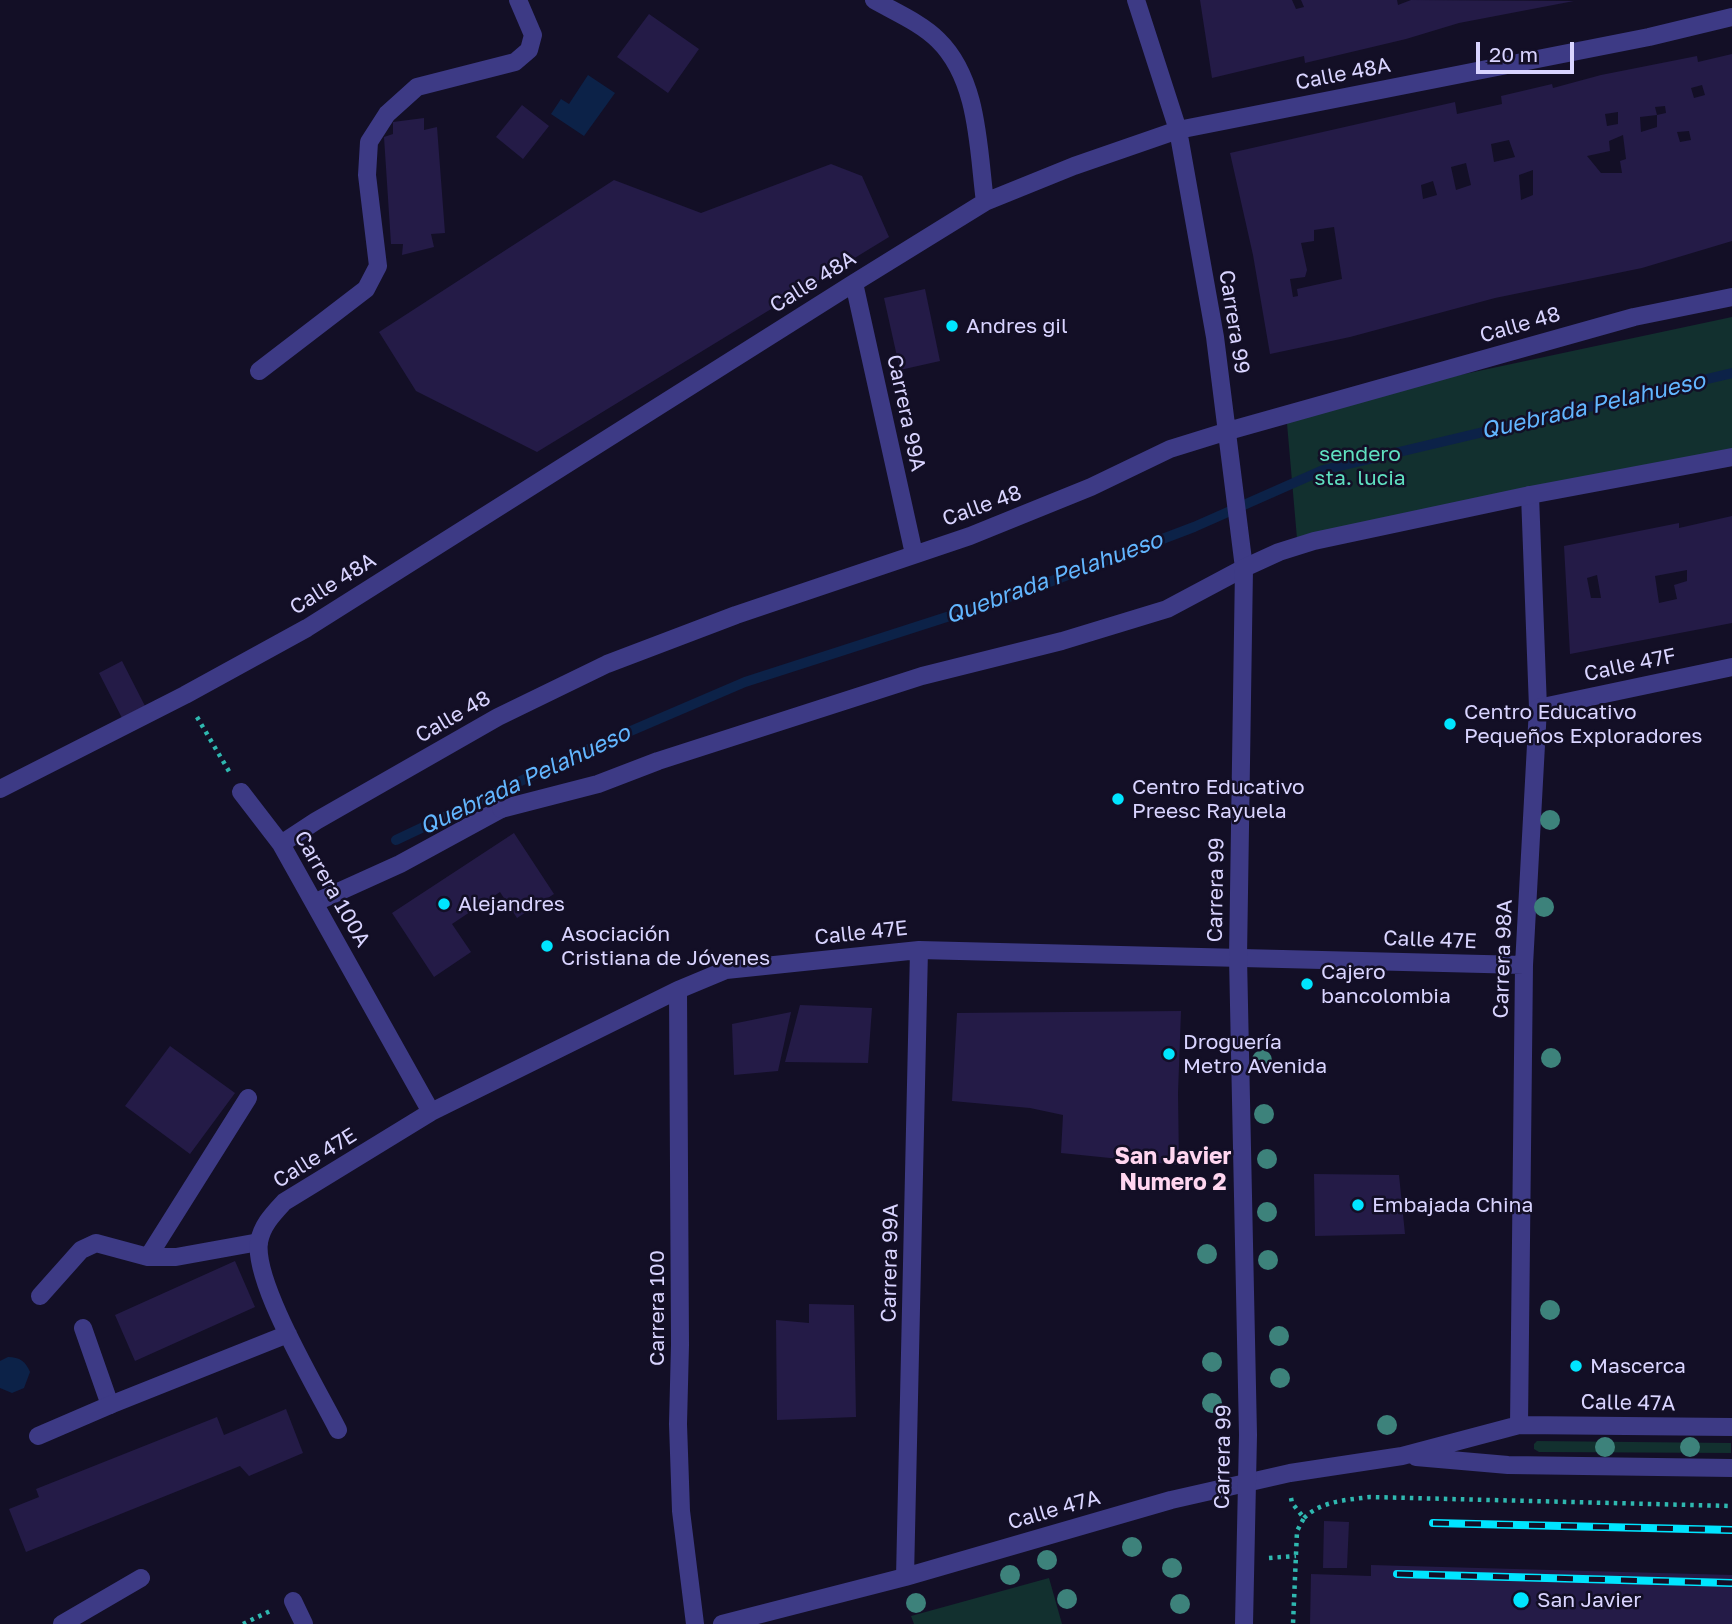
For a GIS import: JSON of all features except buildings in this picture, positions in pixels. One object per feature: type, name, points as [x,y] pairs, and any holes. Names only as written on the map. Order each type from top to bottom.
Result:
[{"type":"street","points":[[259,371],[366,289],[379,266],[367,175],[369,142],[387,114],[417,87],[514,62],[530,50],[533,35],[518,0]]},
{"type":"street","points":[[874,0],[936,37],[951,53],[961,70],[975,122],[985,202]]},
{"type":"street","name":"Carrera 99","points":[[1136,0],[1178,130],[1215,337],[1244,560],[1238,957],[1248,1435],[1244,1624]]},
{"type":"street","name":"Calle 48A","points":[[0,789],[185,695],[307,628],[985,202],[1074,166],[1178,130],[1649,37],[1732,17]]},
{"type":"street","name":"Carrera 99A","points":[[854,283],[914,554]]},
{"type":"street","name":"Calle 48","points":[[281,844],[498,717],[607,664],[736,615],[970,536],[1037,510],[1170,449],[1634,317],[1732,297]]},
{"type":"street","points":[[316,902],[391,868],[501,809],[598,783],[922,676],[1062,641],[1167,609],[1244,560],[1314,541],[1530,495],[1732,457]]},
{"type":"street","name":"Carrera 98A","points":[[1519,1425],[1524,965],[1538,708],[1530,495]]},
{"type":"street","name":"Calle 47F","points":[[1538,708],[1732,667]]},
{"type":"street","name":"Carrera 100A","points":[[241,792],[281,844],[316,902],[431,1112]]},
{"type":"street","name":"Carrera 99A","points":[[905,1577],[919,950]]},
{"type":"street","name":"Calle 47E","points":[[259,1242],[267,1219],[284,1202],[431,1112],[678,990],[726,970],[919,950],[1524,965]]},
{"type":"street","name":"Carrera 100","points":[[678,990],[678,1424],[681,1511],[695,1624]]},
{"type":"street","points":[[148,1257],[248,1098]]},
{"type":"street","points":[[40,1296],[81,1250],[96,1243],[148,1257],[176,1257],[259,1242],[263,1279],[338,1430]]},
{"type":"street","points":[[83,1328],[110,1405]]},
{"type":"street","points":[[38,1436],[288,1334]]},
{"type":"street","name":"Calle 47A","points":[[722,1624],[905,1577],[1171,1500],[1290,1473],[1402,1456],[1519,1425],[1732,1427]]},
{"type":"street","name":"Calle 47A","points":[[1402,1456],[1508,1465],[1732,1468]]},
{"type":"street","points":[[62,1624],[141,1578]]},
{"type":"street","points":[[293,1601],[304,1624]]},
{"type":"path","points":[[185,695],[241,792]]},
{"type":"path","points":[[1290,1473],[1292,1503],[1304,1518]]},
{"type":"path","points":[[1293,1624],[1297,1531],[1312,1510],[1325,1504],[1370,1497],[1732,1506]]},
{"type":"green space","name":"sendero sta. lucia","points":[[1732,317],[1732,450],[1298,550],[1286,412]]},
{"type":"green space","points":[[1537,1441],[1731,1443],[1731,1453],[1539,1452],[1534,1449]]},
{"type":"green space","points":[[1049,1578],[1062,1624],[914,1624],[911,1616]]},
{"type":"water","points":[[588,75],[615,93],[584,136],[551,114],[561,99],[569,104]]},
{"type":"water","points":[[8,1357],[22,1361],[30,1372],[24,1388],[12,1393],[0,1388],[0,1361]]},
{"type":"waterway","name":"Quebrada Pelahueso","points":[[396,840],[584,751],[745,682],[1015,595],[1194,527],[1323,470],[1732,373]]},
{"type":"railway","points":[[1433,1523],[1732,1530]]},
{"type":"railway","points":[[1397,1574],[1732,1583]]},
{"type":"place","name":"Andres gil","points":[[952,326]]},
{"type":"place","name":"Centro Educativo Pequeños Exploradores","points":[[1450,724]]},
{"type":"place","name":"Centro Educativo Preesc Rayuela","points":[[1118,799]]},
{"type":"place","name":"Alejandres","points":[[444,904]]},
{"type":"place","name":"Asociación Cristiana de Jóvenes","points":[[547,946]]},
{"type":"place","name":"Cajero bancolombia","points":[[1307,984]]},
{"type":"place","name":"Droguería Metro Avenida","points":[[1169,1054]]},
{"type":"place","name":"Embajada China","points":[[1358,1205]]},
{"type":"place","name":"Mascerca","points":[[1576,1366]]},
{"type":"place","name":"San Javier","points":[[1521,1600]]},
{"type":"district","name":"San Javier Numero 2","points":[[1173,1170]]}]
